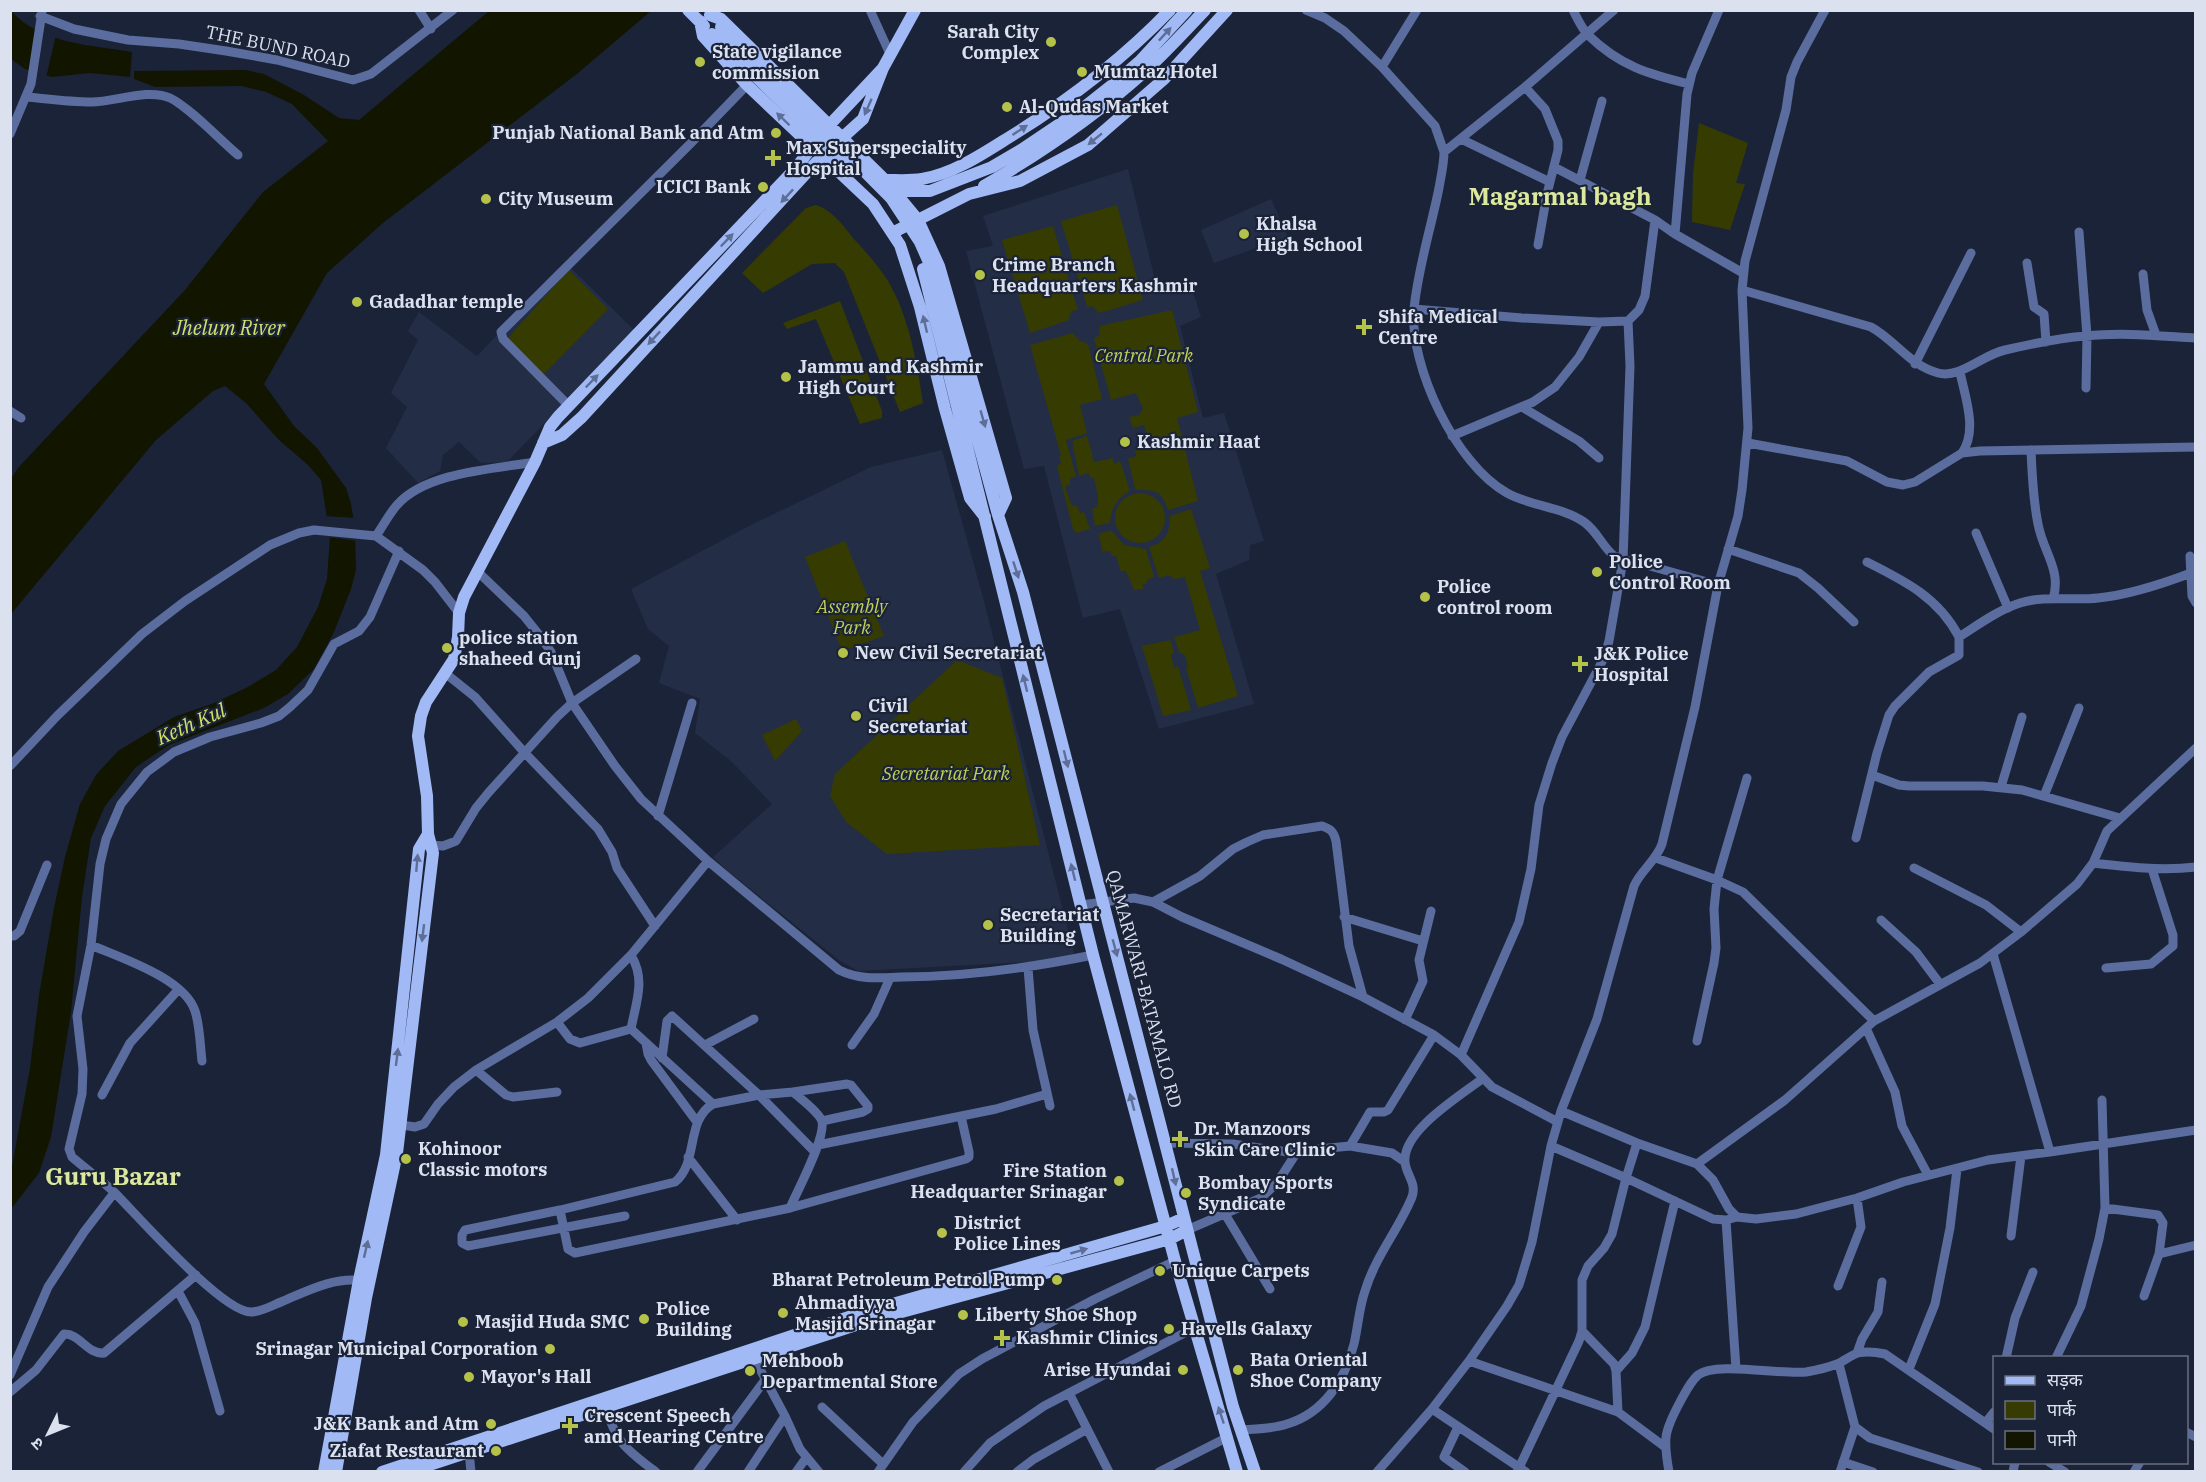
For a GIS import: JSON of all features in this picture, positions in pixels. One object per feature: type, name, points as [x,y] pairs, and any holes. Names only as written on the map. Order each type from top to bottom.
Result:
[{"type":"main road","points":[[688,10],[721,19],[885,180],[918,220],[939,266],[1006,498],[992,516]]},
{"type":"main road","points":[[543,443],[562,435],[582,417],[822,156],[863,119],[883,68],[915,10]]},
{"type":"main road","points":[[970,161],[1061,103],[1109,68],[1137,44],[1170,10]]},
{"type":"main road","points":[[894,191],[930,191],[992,167],[1035,141],[1082,109],[1119,79],[1187,10]]},
{"type":"main road","points":[[892,233],[1026,162],[1117,95],[1146,70],[1205,10]]},
{"type":"main road","points":[[969,194],[1020,181],[1088,145],[1164,79],[1227,10]]},
{"type":"main road","points":[[705,16],[716,31],[891,198],[914,231],[931,267],[992,516],[1003,597],[1093,955],[1175,1261],[1237,1472]]},
{"type":"main road","points":[[705,16],[703,36],[747,85],[873,204],[900,245],[920,307],[970,498],[992,516]]},
{"type":"main road","points":[[336,1472],[364,1281],[386,1155],[395,1124],[419,849],[430,840],[427,796],[418,736],[426,702],[454,659],[459,613],[464,597],[535,462],[550,427],[797,167],[812,146],[883,68]]},
{"type":"main road","points":[[885,180],[921,179],[1035,141]]},
{"type":"main road","name":"QAMARWARI-BATAMALO RD","points":[[992,516],[1023,592],[1228,1389],[1256,1472]]},
{"type":"main road","points":[[382,1472],[861,1312],[1166,1226],[1186,1224]]},
{"type":"main road","points":[[408,1472],[865,1322],[1170,1239],[1186,1224]]},
{"type":"main road","points":[[324,1472],[364,1281]]},
{"type":"street","points":[[419,10],[431,29]]},
{"type":"street","name":"THE BUND ROAD","points":[[40,17],[74,29],[128,40],[179,44],[277,60],[353,80],[371,74],[453,10]]},
{"type":"street","points":[[870,10],[890,54]]},
{"type":"street","points":[[1306,10],[1325,18],[1344,31],[1382,67],[1435,126],[1444,152],[1438,193],[1414,309],[1417,345],[1428,386],[1436,407],[1452,436],[1479,470],[1497,488],[1510,495],[1581,520],[1595,532],[1607,551],[1614,556],[1718,585]]},
{"type":"street","points":[[1382,67],[1417,10]]},
{"type":"street","points":[[1573,10],[1586,34],[1633,67],[1647,74],[1689,84]]},
{"type":"street","points":[[1444,152],[1526,87],[1614,10]]},
{"type":"street","points":[[1675,234],[1684,115],[1689,84],[1719,10]]},
{"type":"street","points":[[1377,1472],[1432,1409],[1469,1361],[1519,1285],[1532,1242],[1551,1146],[1561,1111],[1597,1019],[1634,886],[1656,858],[1662,844],[1695,707],[1718,585],[1738,516],[1748,443],[1743,273],[1786,110],[1791,77],[1825,10]]},
{"type":"street","points":[[10,134],[31,84],[40,17]]},
{"type":"street","points":[[569,406],[503,339],[501,332],[747,85]]},
{"type":"street","points":[[1526,87],[1545,109],[1558,141],[1538,245]]},
{"type":"street","points":[[27,98],[90,102],[113,101],[141,95],[162,95],[178,104],[238,155]]},
{"type":"street","points":[[1580,180],[1602,101]]},
{"type":"street","points":[[1461,139],[1550,182]]},
{"type":"street","points":[[1554,167],[1654,220],[1743,273]]},
{"type":"street","points":[[1414,309],[1522,318],[1599,322],[1628,321],[1639,310],[1646,296],[1654,220]]},
{"type":"street","points":[[2079,232],[2086,336],[2086,388]]},
{"type":"street","points":[[1915,363],[1971,253]]},
{"type":"street","points":[[2027,263],[2034,307],[2044,314],[2046,342]]},
{"type":"street","points":[[2143,273],[2147,310],[2156,335]]},
{"type":"street","points":[[1742,290],[1871,327],[1915,363],[1947,375],[1960,372],[1996,352],[2086,336],[2156,335],[2196,338]]},
{"type":"street","points":[[1461,1055],[1519,922],[1532,869],[1539,805],[1544,786],[1562,737],[1604,658],[1614,621],[1623,560],[1630,366],[1628,321]]},
{"type":"street","points":[[1452,436],[1545,395],[1570,370],[1599,322]]},
{"type":"street","points":[[1748,443],[1847,461],[1887,482],[1903,485],[1915,482],[1962,453],[1967,446],[1970,429],[1960,372]]},
{"type":"street","points":[[1522,407],[1579,441],[1599,458]]},
{"type":"street","points":[[10,411],[21,418]]},
{"type":"street","points":[[1962,453],[2196,447]]},
{"type":"street","points":[[2031,450],[2033,495],[2038,524],[2057,579],[2053,599]]},
{"type":"street","points":[[373,536],[398,504],[426,485],[467,474],[535,462]]},
{"type":"street","points":[[10,766],[57,716],[142,634],[184,601],[270,545],[299,532],[314,530],[373,536],[399,551],[435,582],[459,613]]},
{"type":"street","points":[[1976,533],[2008,608]]},
{"type":"street","points":[[1728,549],[1799,573],[1854,622]]},
{"type":"street","points":[[364,1281],[344,1280],[324,1285],[253,1312],[243,1312],[196,1275],[114,1193],[69,1154],[82,1094],[83,1069],[77,1016],[91,945],[99,864],[106,839],[121,804],[159,762],[174,753],[210,737],[279,716],[290,707],[308,690],[334,644],[352,636],[370,617],[399,551]]},
{"type":"street","points":[[2190,556],[2192,596],[2196,603]]},
{"type":"street","points":[[1856,838],[1889,715],[1929,672],[1959,655],[1961,646],[1959,637],[1948,617],[1920,590],[1867,562]]},
{"type":"street","points":[[478,572],[524,616],[540,636],[551,652],[572,703],[627,782],[658,816],[708,861],[839,970],[860,978],[942,977],[1028,968],[1093,955]]},
{"type":"street","points":[[1959,637],[2008,608],[2030,601],[2097,598],[2191,573]]},
{"type":"street","points":[[430,840],[443,846],[456,841],[476,808],[524,752],[572,703],[636,659]]},
{"type":"street","points":[[445,673],[475,697],[598,829],[612,852],[617,868],[655,926]]},
{"type":"street","points":[[658,816],[692,703]]},
{"type":"street","points":[[2044,796],[2079,708]]},
{"type":"street","points":[[2001,787],[2022,717]]},
{"type":"street","points":[[1697,1164],[1770,1112],[1870,1025],[1993,954],[2021,932],[2077,884],[2093,863],[2107,831],[2196,748]]},
{"type":"street","points":[[1872,775],[1899,785],[1909,786],[2001,787],[2044,796],[2120,818]]},
{"type":"street","points":[[1697,1041],[1715,956],[1714,909],[1717,880],[1746,778]]},
{"type":"street","points":[[1153,902],[1200,876],[1233,849],[1255,838],[1286,830],[1323,826],[1329,828],[1334,833],[1344,917],[1354,967],[1363,997]]},
{"type":"street","points":[[1656,858],[1743,892],[1870,1025],[1895,1092],[1902,1126],[1928,1175]]},
{"type":"street","points":[[395,1124],[415,1127],[424,1124],[454,1087],[476,1070],[557,1022],[596,991],[631,955],[708,861]]},
{"type":"street","points":[[2093,863],[2152,869],[2196,867]]},
{"type":"street","points":[[10,936],[20,931],[47,865]]},
{"type":"street","points":[[1914,868],[1986,905],[2021,932]]},
{"type":"street","points":[[2106,968],[2151,964],[2173,946],[2173,935],[2152,869]]},
{"type":"street","points":[[1081,905],[1134,898],[1153,902],[1363,997],[1434,1035],[1461,1055],[1482,1079],[1503,1094],[1558,1122]]},
{"type":"street","points":[[1405,1020],[1423,981],[1419,960],[1431,911]]},
{"type":"street","points":[[1344,917],[1423,941]]},
{"type":"street","points":[[1881,920],[1916,952],[1940,984]]},
{"type":"street","points":[[91,945],[154,973],[191,1002],[195,1011],[202,1061]]},
{"type":"street","points":[[1993,954],[2050,1152]]},
{"type":"street","points":[[631,955],[640,974],[640,986],[631,1029]]},
{"type":"street","points":[[1028,968],[1033,1030],[1050,1106]]},
{"type":"street","points":[[852,1046],[874,1014],[890,978]]},
{"type":"street","points":[[102,1095],[130,1043],[178,990]]},
{"type":"street","points":[[662,1058],[667,1021],[672,1016],[816,1148]]},
{"type":"street","points":[[705,1045],[754,1019]]},
{"type":"street","points":[[557,1022],[570,1039],[580,1043],[631,1029]]},
{"type":"street","points":[[631,1029],[713,1104]]},
{"type":"street","points":[[1350,1146],[1370,1112],[1388,1110],[1434,1035]]},
{"type":"street","points":[[646,1043],[651,1060],[697,1122]]},
{"type":"street","points":[[476,1070],[506,1095],[513,1097],[557,1092]]},
{"type":"street","points":[[1241,1430],[1288,1424],[1323,1403],[1337,1388],[1351,1354],[1364,1291],[1412,1197],[1413,1183],[1405,1162],[1406,1152],[1421,1128],[1482,1079]]},
{"type":"street","points":[[625,1216],[468,1246],[462,1243],[465,1230],[669,1185],[679,1179],[688,1158],[697,1122],[707,1107],[713,1104],[759,1095],[847,1084],[868,1106],[863,1112],[822,1121]]},
{"type":"street","points":[[790,1208],[822,1131],[822,1121],[793,1092]]},
{"type":"street","points":[[816,1148],[996,1109],[1047,1094]]},
{"type":"street","points":[[2057,1356],[2081,1306],[2105,1208],[2102,1100]]},
{"type":"street","points":[[1561,1111],[1637,1143],[1697,1164],[1713,1180],[1724,1201],[1737,1217]]},
{"type":"street","points":[[560,1210],[568,1249],[575,1253],[790,1208],[966,1160],[969,1152],[961,1116]]},
{"type":"street","points":[[1551,1146],[1713,1219],[1726,1220],[1737,1217],[1756,1219],[1796,1214],[1857,1198],[1928,1175],[1988,1160],[2196,1130]]},
{"type":"street","points":[[1166,1143],[1222,1143],[1297,1152],[1350,1146],[1392,1153],[1405,1162]]},
{"type":"street","points":[[1432,1409],[1521,1470],[1582,1331],[1582,1280],[1588,1266],[1604,1248],[1612,1234],[1637,1143]]},
{"type":"street","points":[[1186,1224],[1226,1215],[1271,1191],[1297,1152]]},
{"type":"street","points":[[2012,1236],[2021,1156]]},
{"type":"street","points":[[688,1158],[737,1220]]},
{"type":"street","points":[[1909,1370],[1935,1304],[1950,1228],[1957,1169]]},
{"type":"street","points":[[10,1375],[48,1287],[79,1239],[114,1193]]},
{"type":"street","points":[[1838,1286],[1861,1227],[1857,1198]]},
{"type":"street","points":[[1616,1371],[1632,1353],[1646,1327],[1675,1201]]},
{"type":"street","points":[[2105,1208],[2158,1215],[2163,1223],[2159,1254],[2144,1296]]},
{"type":"street","points":[[1226,1215],[1270,1289]]},
{"type":"street","points":[[1726,1220],[1736,1369]]},
{"type":"street","points":[[2159,1254],[2196,1245]]},
{"type":"street","points":[[822,1407],[880,1468],[913,1422],[959,1374],[982,1359],[1095,1299],[1175,1261]]},
{"type":"street","points":[[2006,1356],[2015,1318],[2033,1272]]},
{"type":"street","points":[[10,1392],[36,1370],[64,1334],[71,1334],[96,1353],[104,1353],[196,1275]]},
{"type":"street","points":[[1857,1353],[1862,1339],[1878,1312],[1882,1282]]},
{"type":"street","points":[[177,1291],[195,1323],[220,1411]]},
{"type":"street","points":[[963,1472],[990,1443],[1044,1406],[1194,1328]]},
{"type":"street","points":[[1582,1331],[1610,1359],[1616,1371],[1618,1412]]},
{"type":"street","points":[[1669,1472],[1665,1447],[1669,1423],[1692,1382],[1705,1371],[1736,1369],[1786,1373],[1820,1370],[1839,1364],[1857,1353],[1875,1352],[1885,1354],[1993,1427]]},
{"type":"street","points":[[754,1358],[796,1442],[819,1472]]},
{"type":"street","points":[[1469,1361],[1618,1412],[1665,1447]]},
{"type":"street","points":[[1839,1364],[1855,1426],[1841,1467],[1873,1472]]},
{"type":"street","points":[[697,1472],[765,1380]]},
{"type":"street","points":[[1070,1393],[1109,1472]]},
{"type":"street","points":[[606,1406],[618,1440],[631,1454],[656,1472]]},
{"type":"street","points":[[1986,1422],[1993,1414]]},
{"type":"street","points":[[748,1472],[785,1416]]},
{"type":"street","points":[[1855,1426],[1870,1438],[1978,1472]]},
{"type":"street","points":[[1458,1427],[1444,1457],[1465,1472]]},
{"type":"street","points":[[1017,1472],[1034,1459],[1087,1429]]},
{"type":"street","points":[[1159,1472],[1228,1437]]},
{"type":"street","points":[[469,1451],[471,1472]]},
{"type":"street","points":[[796,1472],[806,1458]]},
{"type":"street","points":[[2052,1464],[2066,1472]]},
{"type":"shaded area","name":"Kashmir Haat","points":[[1128,169],[1158,292],[1190,282],[1201,317],[1180,326],[1203,418],[1224,413],[1264,541],[1250,545],[1249,560],[1216,574],[1254,704],[1159,729],[1120,609],[1083,618],[1044,466],[1024,469],[966,251],[993,246],[983,216]]},
{"type":"shaded area","name":"Khalsa High School","points":[[1271,199],[1288,237],[1214,263],[1201,230]]},
{"type":"shaded area","points":[[566,263],[634,330],[507,462],[481,463],[459,442],[443,455],[440,471],[418,483],[386,448],[407,407],[391,393],[418,340],[408,331],[419,312],[477,356]]},
{"type":"shaded area","name":"Civil Secretariat","points":[[942,450],[981,590],[1074,953],[1066,960],[858,971],[839,960],[713,857],[772,804],[731,761],[695,733],[700,699],[659,683],[669,646],[648,629],[631,589],[745,528],[871,467]]},
{"type":"green space","points":[[1699,123],[1748,143],[1736,183],[1745,184],[1730,230],[1692,222],[1693,174]]},
{"type":"green space","points":[[816,205],[837,218],[888,281],[907,324],[923,403],[900,412],[844,272],[835,263],[812,264],[763,293],[742,273],[806,208]]},
{"type":"green space","name":"Central Park","points":[[1117,205],[1143,300],[1099,313],[1092,306],[1087,306],[1061,221]]},
{"type":"green space","name":"Central Park","points":[[1053,226],[1078,310],[1071,311],[1069,320],[1030,333],[1002,240]]},
{"type":"green space","points":[[569,270],[608,309],[541,377],[506,340]]},
{"type":"green space","points":[[840,301],[882,411],[882,418],[860,424],[816,319],[787,329],[783,323]]},
{"type":"green space","name":"Central Park","points":[[1172,310],[1198,412],[1177,418],[1198,501],[1168,510],[1162,497],[1156,492],[1135,489],[1128,459],[1136,456],[1135,451],[1150,442],[1144,425],[1133,428],[1129,417],[1139,415],[1143,409],[1136,393],[1111,400],[1094,339],[1099,335],[1100,326]]},
{"type":"green space","name":"Central Park","points":[[1073,333],[1080,341],[1088,344],[1102,399],[1080,405],[1087,433],[1066,440],[1076,476],[1070,479],[1070,484],[1065,487],[1072,506],[1077,506],[1080,513],[1084,512],[1090,529],[1076,533],[1057,466],[1061,463],[1059,456],[1061,455],[1030,345]]},
{"type":"green space","points":[[1087,436],[1094,462],[1113,458],[1114,464],[1120,461],[1130,491],[1116,504],[1110,523],[1095,526],[1092,509],[1097,507],[1098,497],[1094,478],[1091,478],[1088,473],[1079,476],[1072,441]]},
{"type":"green space","points":[[1135,493],[1145,493],[1158,500],[1165,513],[1165,523],[1158,536],[1145,543],[1135,543],[1126,539],[1119,532],[1115,523],[1115,513],[1119,504],[1126,497]]},
{"type":"green space","points":[[1191,509],[1210,568],[1200,571],[1238,696],[1198,708],[1186,668],[1188,667],[1185,655],[1179,652],[1174,637],[1200,630],[1185,577],[1175,579],[1168,575],[1159,578],[1149,547],[1166,536],[1170,516]]},
{"type":"green space","points":[[1112,531],[1124,545],[1146,549],[1154,577],[1142,585],[1144,589],[1134,590],[1126,571],[1121,571],[1116,556],[1112,556],[1110,551],[1102,551],[1099,533]]},
{"type":"green space","name":"Assembly Park","points":[[845,541],[884,636],[842,651],[805,557]]},
{"type":"green space","points":[[1170,640],[1174,652],[1171,654],[1174,668],[1178,666],[1191,710],[1163,716],[1142,646]]},
{"type":"green space","name":"Secretariat Park","points":[[957,660],[1002,678],[1040,845],[887,854],[846,822],[830,796],[835,774]]},
{"type":"green space","points":[[796,719],[802,731],[775,761],[762,735]]},
{"type":"water","points":[[11,11],[23,22],[52,37],[84,45],[132,52],[130,77],[90,73],[52,77],[25,69],[11,59]]},
{"type":"water","name":"Jhelum River","points":[[489,11],[651,11],[578,73],[383,223],[327,273],[264,384],[294,426],[317,448],[346,488],[355,528],[356,570],[351,589],[334,632],[314,669],[288,694],[264,708],[169,745],[136,767],[105,806],[91,838],[82,897],[71,1012],[51,1137],[39,1173],[11,1209],[11,1172],[30,1068],[39,995],[54,908],[80,804],[96,775],[118,751],[174,717],[214,703],[276,670],[297,647],[318,607],[327,579],[330,537],[321,480],[308,465],[279,440],[246,403],[225,386],[213,391],[156,440],[11,614],[11,479],[18,468],[185,290],[263,192],[328,141],[292,104],[266,92],[241,86],[155,87],[134,79],[134,71],[245,70],[264,74],[304,95],[339,118],[359,120]]},
{"type":"pier","points":[[36,25],[56,35],[46,78],[30,74]]},
{"type":"pier","points":[[324,516],[357,518],[358,541],[327,537]]},
{"type":"place","name":"Sarah City Complex","points":[[1051,42]]},
{"type":"place","name":"State vigilance commission","points":[[700,62]]},
{"type":"place","name":"Mumtaz Hotel","points":[[1082,72]]},
{"type":"place","name":"Al-Qudas Market","points":[[1007,107]]},
{"type":"place","name":"Punjab National Bank and Atm","points":[[776,133]]},
{"type":"place","name":"Max Superspeciality Hospital","points":[[773,158]]},
{"type":"place","name":"ICICI Bank","points":[[763,187]]},
{"type":"place","name":"City Museum","points":[[486,199]]},
{"type":"place","name":"Khalsa High School","points":[[1244,234]]},
{"type":"place","name":"Crime Branch Headquarters Kashmir","points":[[980,275]]},
{"type":"place","name":"Gadadhar temple","points":[[357,302]]},
{"type":"place","name":"Shifa Medical Centre","points":[[1364,327]]},
{"type":"place","name":"Jammu and Kashmir High Court","points":[[786,377]]},
{"type":"place","name":"Kashmir Haat","points":[[1125,442]]},
{"type":"place","name":"Police Control Room","points":[[1597,572]]},
{"type":"place","name":"Police control room","points":[[1425,597]]},
{"type":"place","name":"police station shaheed Gunj","points":[[447,648]]},
{"type":"place","name":"New Civil Secretariat","points":[[843,653]]},
{"type":"place","name":"J&K Police Hospital","points":[[1580,664]]},
{"type":"place","name":"Civil Secretariat","points":[[856,716]]},
{"type":"place","name":"Secretariat Building","points":[[988,925]]},
{"type":"place","name":"Dr. Manzoors Skin Care Clinic","points":[[1180,1139]]},
{"type":"place","name":"Kohinoor Classic motors","points":[[406,1159]]},
{"type":"place","name":"Fire Station Headquarter Srinagar","points":[[1119,1181]]},
{"type":"place","name":"Bombay Sports Syndicate","points":[[1186,1193]]},
{"type":"place","name":"District Police Lines","points":[[942,1233]]},
{"type":"place","name":"Unique Carpets","points":[[1160,1271]]},
{"type":"place","name":"Bharat Petroleum Petrol Pump","points":[[1057,1280]]},
{"type":"place","name":"Ahmadiyya Masjid Srinagar","points":[[783,1313]]},
{"type":"place","name":"Liberty Shoe Shop","points":[[963,1315]]},
{"type":"place","name":"Police Building","points":[[644,1319]]},
{"type":"place","name":"Masjid Huda SMC","points":[[463,1322]]},
{"type":"place","name":"Havells Galaxy","points":[[1169,1329]]},
{"type":"place","name":"Kashmir Clinics","points":[[1002,1338]]},
{"type":"place","name":"Srinagar Municipal Corporation","points":[[550,1349]]},
{"type":"place","name":"Arise Hyundai","points":[[1183,1370]]},
{"type":"place","name":"Bata Oriental Shoe Company","points":[[1238,1370]]},
{"type":"place","name":"Mehboob Departmental Store","points":[[750,1371]]},
{"type":"place","name":"Mayor's Hall","points":[[469,1377]]},
{"type":"place","name":"J&K Bank and Atm","points":[[491,1424]]},
{"type":"place","name":"Crescent Speech amd Hearing Centre","points":[[570,1426]]},
{"type":"place","name":"Ziafat Restaurant","points":[[496,1451]]},
{"type":"district","name":"Magarmal bagh","points":[[1560,197]]},
{"type":"district","name":"Guru Bazar","points":[[113,1177]]},
{"type":"water label","name":"Keth Kul","points":[[191,724]]}]
